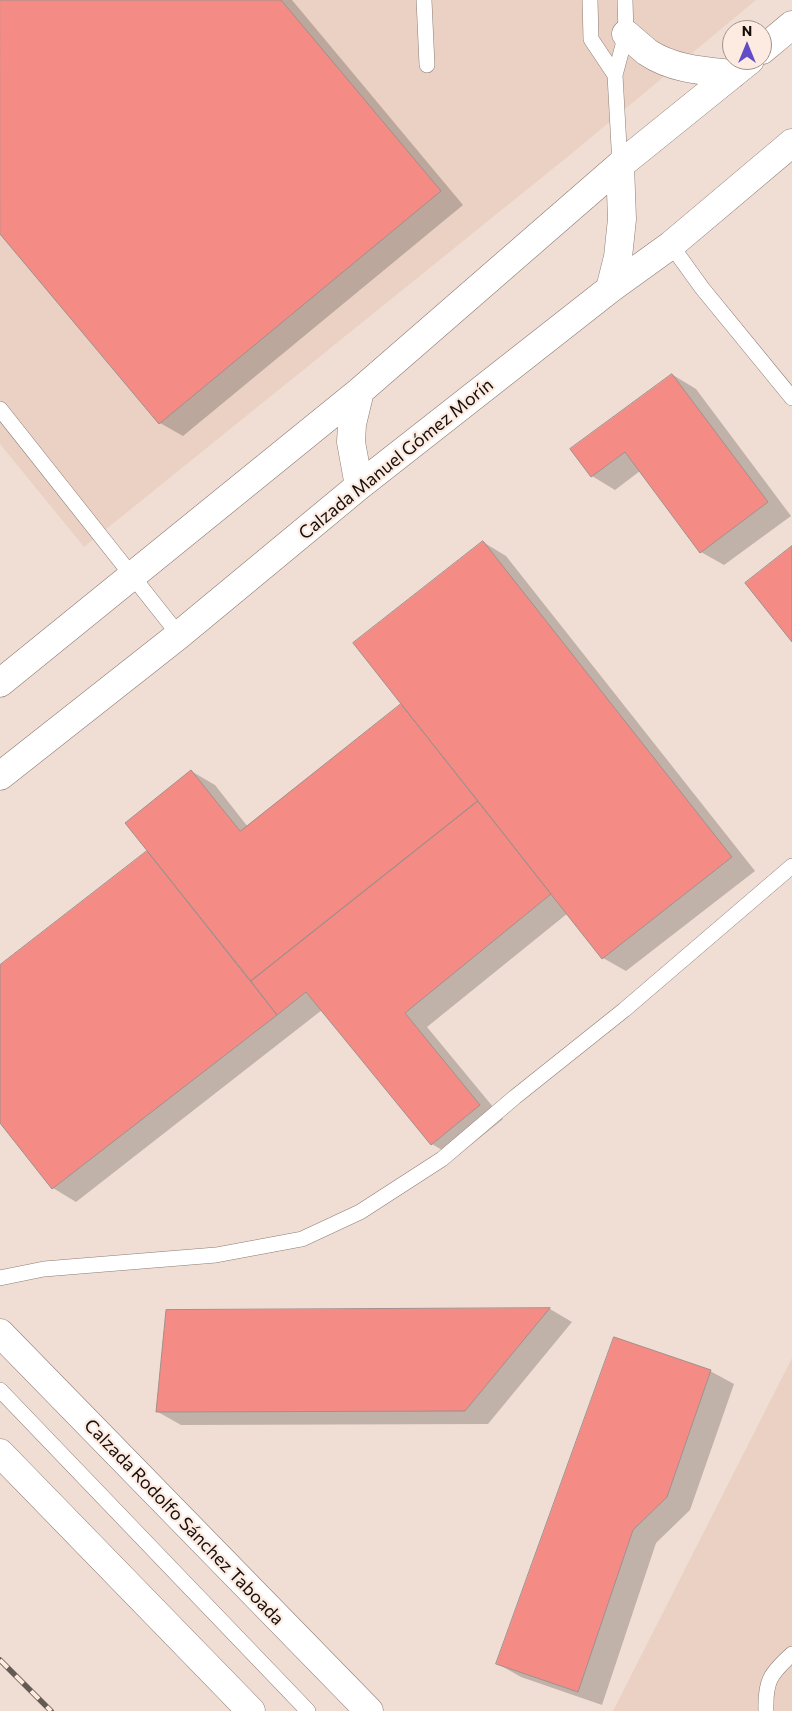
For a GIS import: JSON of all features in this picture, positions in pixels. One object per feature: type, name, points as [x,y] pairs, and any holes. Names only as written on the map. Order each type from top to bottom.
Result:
[{"type":"main road","points":[[772,42],[792,25]]},
{"type":"main road","points":[[626,34],[648,52],[667,62],[694,70],[722,68]]},
{"type":"main road","points":[[0,683],[360,391],[620,164],[737,70]]},
{"type":"main road","name":"Calzada Manuel Gómez Morín","points":[[0,776],[179,635],[359,486],[610,289],[671,245],[792,143]]},
{"type":"main road","points":[[610,289],[618,257],[622,219],[620,164]]},
{"type":"main road","points":[[359,486],[351,442],[352,424],[360,391]]},
{"type":"main road","name":"Calzada Rodolfo Sánchez Taboada","points":[[0,1333],[369,1711]]},
{"type":"main road","points":[[0,1452],[251,1711]]},
{"type":"lane","points":[[424,0],[427,66]]},
{"type":"lane","points":[[590,0],[591,40],[615,75]]},
{"type":"lane","points":[[620,164],[615,75],[626,34],[625,0]]},
{"type":"lane","points":[[671,245],[702,288],[792,398]]},
{"type":"lane","points":[[0,409],[179,635]]},
{"type":"lane","points":[[0,1278],[44,1269],[216,1255],[302,1240],[360,1212],[442,1159],[515,1097],[624,1010],[792,866]]},
{"type":"lane","points":[[0,1390],[308,1711]]},
{"type":"lane","points":[[766,1711],[767,1683],[779,1666],[792,1654]]},
{"type":"shaded area","points":[[0,0],[756,0],[732,20],[722,20],[722,28],[571,154],[84,547],[0,444]]},
{"type":"shaded area","points":[[792,1358],[792,1711],[613,1711]]},
{"type":"building","points":[[0,0],[281,0],[441,191],[159,424],[0,234]]},
{"type":"building","points":[[672,374],[768,502],[700,553],[625,452],[591,477],[570,449]]},
{"type":"building","points":[[483,541],[732,857],[602,959],[353,643]]},
{"type":"building","points":[[792,546],[792,642],[745,583]]},
{"type":"building","points":[[401,704],[478,801],[251,981],[125,823],[191,770],[240,831]]},
{"type":"building","points":[[478,801],[551,894],[405,1013],[480,1105],[431,1145],[306,992],[277,1015],[251,981]]},
{"type":"building","points":[[147,851],[277,1015],[52,1189],[0,1123],[0,965]]},
{"type":"building","points":[[550,1308],[465,1411],[156,1412],[166,1310]]},
{"type":"building","points":[[614,1337],[711,1370],[667,1497],[633,1530],[578,1692],[496,1664]]},
{"type":"railway","points":[[0,1660],[51,1711]]}]
